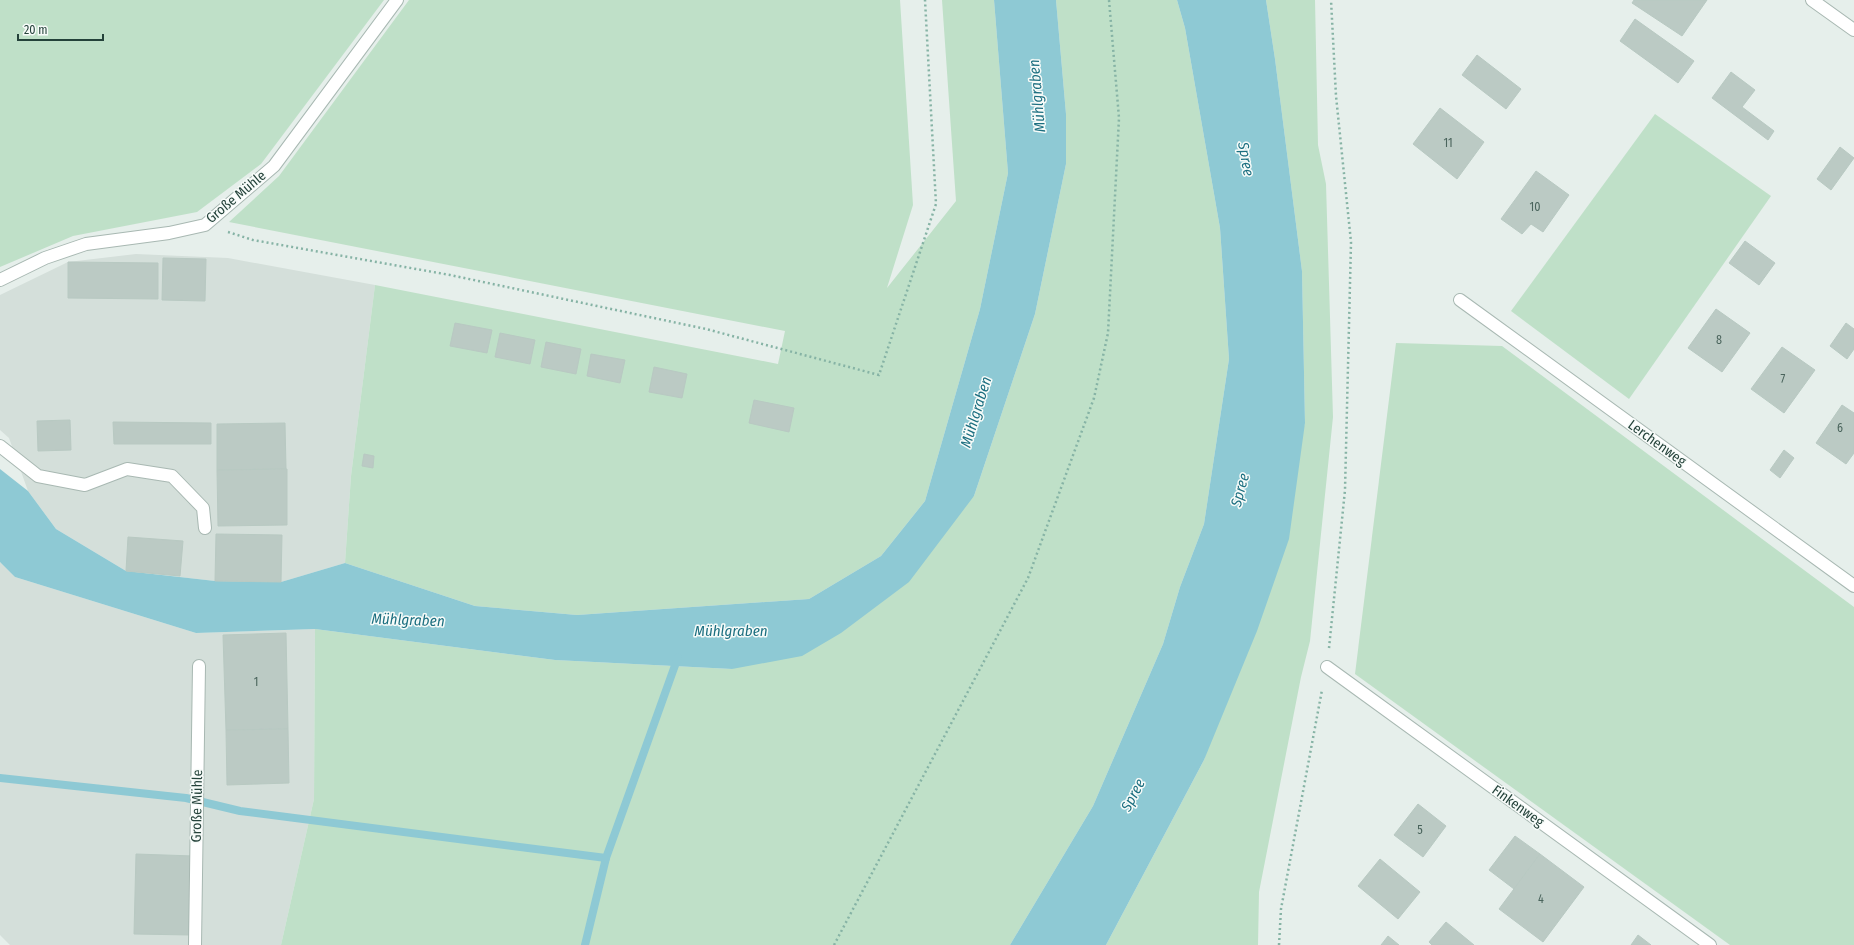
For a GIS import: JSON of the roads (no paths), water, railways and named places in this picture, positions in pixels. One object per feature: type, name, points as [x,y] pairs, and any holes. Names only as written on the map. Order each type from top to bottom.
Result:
[{"type":"street","name":"Große Mühle","points":[[0,280],[45,258],[86,244],[169,233],[205,225],[274,166],[397,0]]},
{"type":"street","points":[[1812,0],[1854,30]]},
{"type":"street","name":"Lerchenweg","points":[[1460,300],[1854,586]]},
{"type":"street","points":[[0,446],[38,476],[84,485],[127,470],[172,476],[203,508],[205,528]]},
{"type":"street","name":"Große Mühle","points":[[195,945],[199,666]]},
{"type":"street","name":"Finkenweg","points":[[1327,667],[1710,945]]},
{"type":"water","name":"Mühlgraben","points":[[994,0],[1056,0],[1066,114],[1066,164],[1035,314],[974,496],[909,582],[841,633],[802,656],[732,669],[555,660],[315,629],[196,633],[15,577],[0,562],[0,469],[28,491],[56,529],[126,571],[215,581],[281,582],[345,563],[475,606],[577,615],[809,599],[881,556],[925,501],[980,309],[1008,173]]},
{"type":"water","name":"Spree","points":[[1177,0],[1266,0],[1302,271],[1305,423],[1289,539],[1257,631],[1204,760],[1106,945],[1010,945],[1093,806],[1163,644],[1180,587],[1204,524],[1229,359],[1220,228],[1185,28]]},
{"type":"waterway","points":[[585,945],[606,858],[678,657]]},
{"type":"waterway","points":[[0,778],[186,798],[240,811],[606,858]]}]
